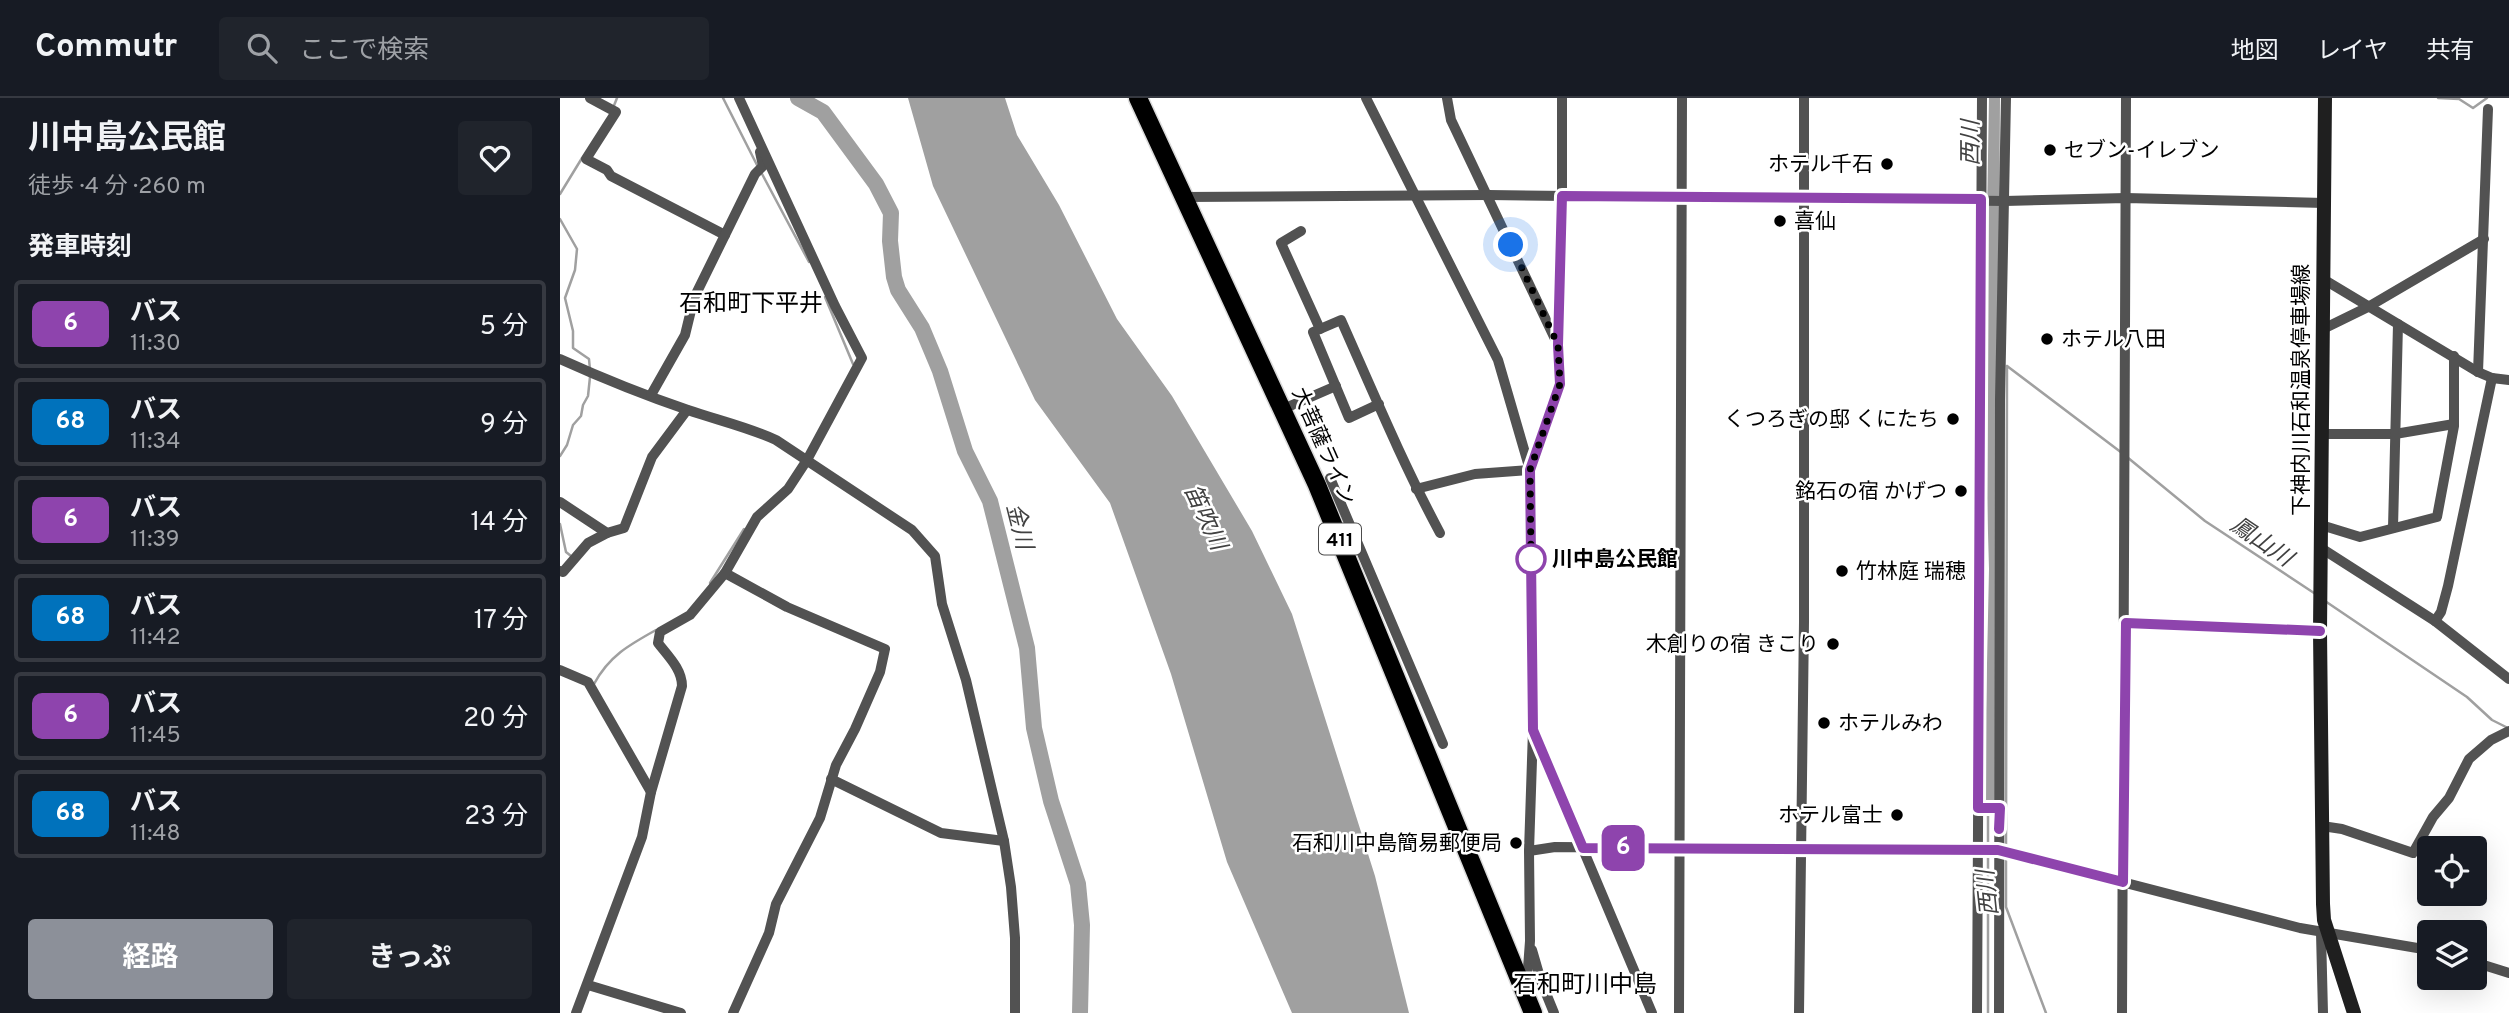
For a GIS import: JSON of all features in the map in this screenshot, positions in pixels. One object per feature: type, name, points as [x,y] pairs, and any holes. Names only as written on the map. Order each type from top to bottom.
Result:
[{"type":"highway","name":"大菩薩ライン","points":[[1138,98],[1355,557],[1533,1013]]},
{"type":"main road","name":"下神内川石和温泉停車場線","points":[[2325,98],[2320,598],[2323,904],[2325,934],[2354,1013]]},
{"type":"street","points":[[590,98],[616,112],[586,159],[607,170],[611,176],[725,235]]},
{"type":"street","points":[[576,1013],[642,837],[651,792],[682,686],[678,669],[658,643],[660,632],[690,615],[724,573],[757,517],[788,489],[862,358],[835,306],[739,98]]},
{"type":"street","points":[[1366,98],[1498,360],[1530,470],[1533,730],[1529,851],[1530,941],[1523,988]]},
{"type":"street","points":[[1447,98],[1451,120],[1558,345]]},
{"type":"street","points":[[1530,470],[1560,384],[1558,345],[1562,98]]},
{"type":"street","points":[[1679,1013],[1682,98]]},
{"type":"street","points":[[1798,1013],[1804,622],[1804,98]]},
{"type":"street","points":[[1977,1013],[1996,851],[1981,808],[1982,98]]},
{"type":"street","points":[[1999,1013],[1996,851],[2006,98]]},
{"type":"street","points":[[2122,1013],[2126,623],[2126,98]]},
{"type":"street","points":[[2478,372],[2488,109]]},
{"type":"street","points":[[650,395],[685,335],[694,298],[759,170],[757,135]]},
{"type":"street","points":[[1185,197],[1488,195],[2003,201],[2126,198],[2324,203]]},
{"type":"street","points":[[1301,231],[1281,243],[1320,329]]},
{"type":"street","points":[[2323,329],[2368,307],[2484,239]]},
{"type":"street","points":[[2323,279],[2478,372],[2509,380]]},
{"type":"street","points":[[1379,404],[1349,418],[1313,332],[1341,320],[1379,404],[1416,489],[1440,533]]},
{"type":"street","points":[[2393,528],[2398,324]]},
{"type":"street","points":[[2321,525],[2360,537],[2437,517],[2454,424],[2454,356]]},
{"type":"street","points":[[560,359],[687,410],[761,433],[805,458],[912,530],[935,556],[942,604],[966,680],[1004,841],[1015,938],[1015,1013]]},
{"type":"street","points":[[2435,621],[2441,612],[2448,586],[2492,377]]},
{"type":"street","points":[[1283,409],[1336,386]]},
{"type":"street","points":[[560,571],[563,572],[588,543],[624,528],[652,457],[687,410]]},
{"type":"street","points":[[2322,435],[2395,434],[2454,424]]},
{"type":"street","points":[[1416,489],[1475,474],[1530,470]]},
{"type":"street","points":[[1330,478],[1355,557],[1443,744]]},
{"type":"street","points":[[560,502],[607,533]]},
{"type":"street","points":[[2321,548],[2435,621],[2509,679]]},
{"type":"street","points":[[724,573],[787,607],[885,649],[880,672],[831,779],[820,818],[776,904],[769,933],[733,1013]]},
{"type":"street","points":[[2126,623],[2320,631]]},
{"type":"street","points":[[560,670],[588,682],[651,792]]},
{"type":"street","points":[[1533,730],[1652,1013]]},
{"type":"street","points":[[2322,826],[2342,829],[2413,853],[2433,817],[2449,798],[2469,759],[2491,740],[2508,731]]},
{"type":"street","points":[[831,779],[941,833],[1004,841]]},
{"type":"street","points":[[1981,808],[1998,808]]},
{"type":"street","points":[[1529,851],[1555,847],[1996,851],[2325,934],[2417,948]]},
{"type":"street","points":[[2323,1013],[2325,934]]},
{"type":"street","points":[[1530,941],[1541,981],[1554,1013]]},
{"type":"street","points":[[2487,966],[2509,973]]},
{"type":"street","points":[[588,985],[681,1013]]},
{"type":"water","name":"笛吹川","points":[[908,98],[1005,98],[1017,135],[1059,205],[1117,319],[1172,396],[1252,531],[1292,614],[1375,876],[1409,1013],[1292,1013],[1227,862],[1171,674],[1110,503],[1035,400],[933,186]]},
{"type":"water","points":[[1989,98],[2000,98],[1996,806],[1984,806],[1989,569],[1984,390]]},
{"type":"waterway","points":[[613,108],[617,98]]},
{"type":"waterway","points":[[723,98],[758,167]]},
{"type":"waterway","name":"金川","points":[[798,98],[823,112],[876,184],[891,213],[890,241],[898,290],[922,328],[940,371],[965,451],[990,501],[1027,648],[1034,728],[1051,801],[1078,884],[1082,925],[1080,1013]]},
{"type":"waterway","points":[[2438,98],[2459,99],[2473,108],[2487,98]]},
{"type":"waterway","points":[[560,194],[582,158]]},
{"type":"waterway","points":[[761,172],[809,262]]},
{"type":"waterway","points":[[560,219],[577,249],[575,270],[565,298],[573,331],[573,348],[589,359],[590,370]]},
{"type":"waterway","points":[[825,297],[853,364]]},
{"type":"waterway","name":"鳳山川","points":[[2007,366],[2122,453]]},
{"type":"waterway","name":"西川","points":[[2006,849],[2007,366]]},
{"type":"waterway","points":[[560,456],[567,445],[573,425],[581,416],[588,396],[590,377]]},
{"type":"waterway","name":"鳳山川","points":[[2127,457],[2205,521],[2314,593]]},
{"type":"waterway","points":[[560,524],[566,552],[571,556]]},
{"type":"waterway","points":[[710,583],[744,529]]},
{"type":"waterway","name":"鳳山川","points":[[2325,601],[2467,697],[2492,720],[2506,727]]},
{"type":"waterway","points":[[594,684],[613,659],[628,646],[656,630]]},
{"type":"waterway","points":[[1988,803],[1988,845]]},
{"type":"waterway","points":[[1988,852],[1988,1013]]},
{"type":"waterway","name":"西川","points":[[2006,856],[2006,907],[2046,1013]]},
{"type":"bus line","name":"6","points":[[1999,829],[2000,808],[1978,808],[1981,199],[1562,196],[1558,345],[1560,384],[1530,470],[1533,730],[1583,848],[1998,850],[2123,882],[2126,623],[2320,631]]},
{"type":"place","name":"セブン-イレブン","points":[[2050,150]]},
{"type":"place","name":"ホテル千石","points":[[1887,164]]},
{"type":"place","name":"喜仙","points":[[1780,221]]},
{"type":"place","name":"ホテル八田","points":[[2047,339]]},
{"type":"place","name":"くつろぎの邸 くにたち","points":[[1953,419]]},
{"type":"place","name":"銘石の宿 かげつ","points":[[1961,491]]},
{"type":"place","name":"川中島公民館","points":[[1531,559]]},
{"type":"place","name":"竹林庭 瑞穂","points":[[1842,571]]},
{"type":"place","name":"木創りの宿 きこり","points":[[1833,644]]},
{"type":"place","name":"ホテルみわ","points":[[1824,723]]},
{"type":"place","name":"ホテル富士","points":[[1897,815]]},
{"type":"place","name":"石和川中島簡易郵便局","points":[[1516,843]]},
{"type":"district","name":"石和町下平井","points":[[751,303]]},
{"type":"district","name":"石和町川中島","points":[[1585,984]]},
{"type":"route","points":[[1511,245],[1558,345],[1560,384],[1530,470],[1531,559]]}]
